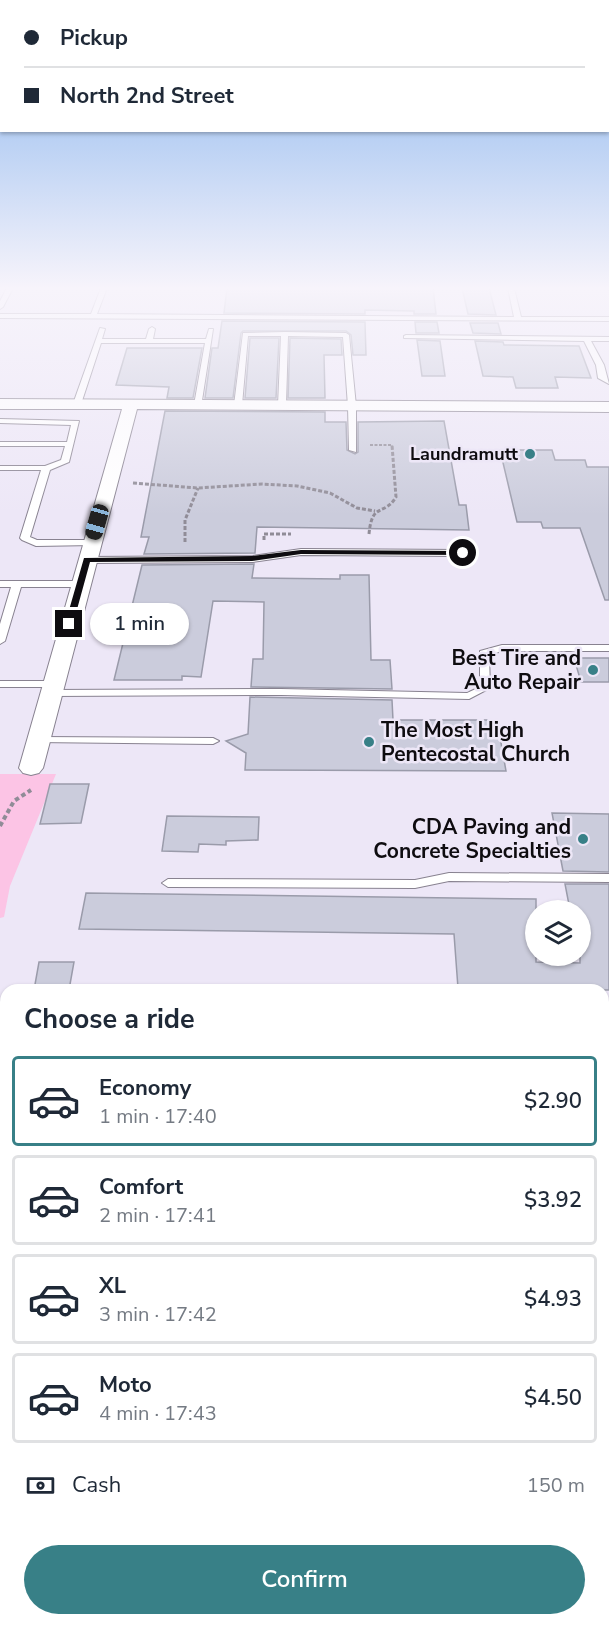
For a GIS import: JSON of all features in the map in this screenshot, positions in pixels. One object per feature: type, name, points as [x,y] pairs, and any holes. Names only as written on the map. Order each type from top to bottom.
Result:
[{"type":"street","points":[[0,404],[131,404],[200,398],[238,405],[609,407]]},
{"type":"street","points":[[31,768],[88,552],[131,404]]},
{"type":"lane","points":[[77,404],[90,364]]},
{"type":"lane","points":[[200,398],[205,364]]},
{"type":"lane","points":[[238,405],[242,364]]},
{"type":"lane","points":[[282,405],[284,364]]},
{"type":"lane","points":[[348,364],[353,450]]},
{"type":"lane","points":[[599,364],[602,378],[609,382]]},
{"type":"lane","points":[[0,421],[74,422],[65,462],[46,468],[0,468]]},
{"type":"lane","points":[[0,444],[70,444]]},
{"type":"lane","points":[[46,468],[25,538],[36,543],[88,552],[252,558],[301,552],[463,553]]},
{"type":"lane","points":[[0,584],[80,584]]},
{"type":"lane","points":[[0,641],[17,584]]},
{"type":"lane","points":[[0,684],[52,689],[469,696],[485,688],[484,653],[502,648],[609,648]]},
{"type":"lane","points":[[39,740],[213,741]]},
{"type":"lane","points":[[168,884],[415,884],[449,877],[609,878]]},
{"type":"path","points":[[368,445],[392,445],[396,500],[375,511],[369,518],[369,534]]},
{"type":"path","points":[[127,482],[198,488],[262,484],[306,488],[330,493],[357,508],[375,511]]},
{"type":"path","points":[[185,542],[183,531],[186,517],[198,488]]},
{"type":"path","points":[[0,826],[14,801],[31,789],[33,782],[31,768]]},
{"type":"shaded area","points":[[0,774],[56,774],[10,886],[4,917],[0,918]]},
{"type":"building","points":[[122,364],[199,364],[193,398],[167,398],[169,387],[116,385]]},
{"type":"building","points":[[210,364],[237,364],[233,398],[205,398]]},
{"type":"building","points":[[248,364],[278,364],[276,398],[245,398]]},
{"type":"building","points":[[289,364],[324,364],[325,398],[288,398]]},
{"type":"building","points":[[420,364],[443,364],[445,376],[422,376]]},
{"type":"building","points":[[480,364],[586,364],[591,378],[555,377],[558,388],[516,388],[513,377],[483,376]]},
{"type":"building","points":[[165,411],[325,412],[325,422],[346,422],[347,450],[355,454],[358,452],[358,422],[444,421],[459,505],[466,505],[469,530],[257,527],[255,553],[144,554],[149,537],[141,537]]},
{"type":"building","points":[[500,450],[552,450],[555,460],[585,460],[587,467],[609,467],[609,600],[605,600],[580,528],[543,528],[541,522],[517,522]]},
{"type":"building","points":[[254,564],[252,578],[340,579],[340,575],[369,575],[371,660],[390,660],[392,689],[251,687],[253,659],[263,659],[264,602],[213,601],[201,677],[182,676],[182,680],[114,680],[142,565]]},
{"type":"building","name":"Best Tire and Auto Repair","points":[[574,658],[609,658],[609,682],[581,682]]},
{"type":"building","name":"The Most High Pentecostal Church","points":[[250,697],[392,700],[393,720],[497,720],[506,771],[245,770],[246,753],[226,741],[248,734]]},
{"type":"building","points":[[50,784],[89,784],[81,823],[40,824]]},
{"type":"building","name":"CDA Paving and Concrete Specialties","points":[[552,813],[609,814],[609,872],[563,871]]},
{"type":"building","points":[[167,816],[259,817],[258,840],[226,841],[226,845],[199,844],[198,852],[162,851]]},
{"type":"building","points":[[565,884],[609,884],[609,984],[458,984],[454,934],[79,929],[86,893],[536,899],[525,900],[525,966],[591,966],[591,900],[568,900]]},
{"type":"building","points":[[39,962],[74,962],[70,984],[35,984]]},
{"type":"place","name":"Laundramutt","points":[[530,454]]},
{"type":"place","name":"Best Tire and Auto Repair","points":[[593,670]]},
{"type":"place","name":"The Most High Pentecostal Church","points":[[369,742]]},
{"type":"place","name":"CDA Paving and Concrete Specialties","points":[[583,839]]},
{"type":"route","points":[[69,624],[86,560],[252,558],[301,552],[463,553]]}]
